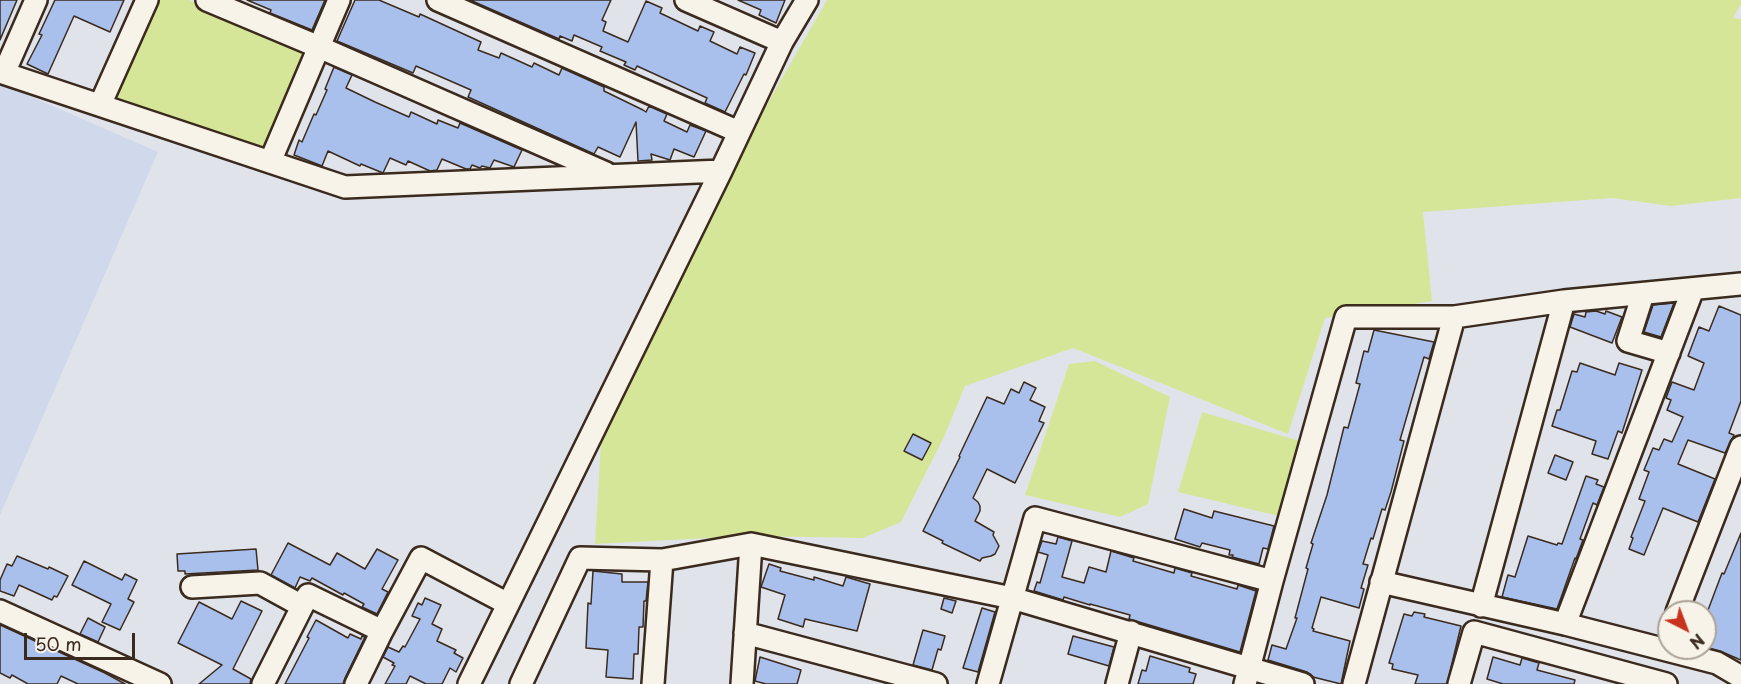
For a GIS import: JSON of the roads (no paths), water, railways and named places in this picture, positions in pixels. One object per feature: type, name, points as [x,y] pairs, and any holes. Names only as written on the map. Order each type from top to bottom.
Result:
[{"type":"street","points":[[36,0],[2,73],[345,187],[721,171]]},
{"type":"street","points":[[100,105],[147,0]]},
{"type":"street","points":[[207,0],[611,175]]},
{"type":"street","points":[[270,162],[339,0]]},
{"type":"street","points":[[438,0],[739,132]]},
{"type":"street","points":[[686,0],[782,42]]},
{"type":"street","points":[[470,684],[782,42],[807,0]]},
{"type":"street","points":[[1247,676],[1346,317],[1454,317],[1564,302],[1741,284]]},
{"type":"street","points":[[1565,624],[1693,289]]},
{"type":"street","points":[[1643,294],[1628,341],[1669,353]]},
{"type":"street","points":[[1481,606],[1564,302]]},
{"type":"street","points":[[1354,684],[1454,317]]},
{"type":"street","points":[[1682,600],[1741,447]]},
{"type":"street","points":[[988,684],[1035,518],[1272,581]]},
{"type":"street","points":[[742,684],[750,544]]},
{"type":"street","points":[[521,684],[580,558],[662,560],[750,544],[1012,598],[1131,632],[1247,676],[1304,684]]},
{"type":"street","points":[[356,684],[421,558],[508,604]]},
{"type":"street","points":[[653,684],[662,560]]},
{"type":"street","points":[[1381,582],[1565,624],[1657,639]]},
{"type":"street","points":[[192,587],[260,583],[302,606]]},
{"type":"street","points":[[262,684],[308,595],[382,631]]},
{"type":"street","points":[[0,611],[160,684]]},
{"type":"street","points":[[1117,684],[1131,632]]},
{"type":"street","points":[[1459,684],[1474,632],[1666,684]]},
{"type":"street","points":[[746,633],[876,676],[936,684]]},
{"type":"street","points":[[1710,660],[1741,678]]}]
